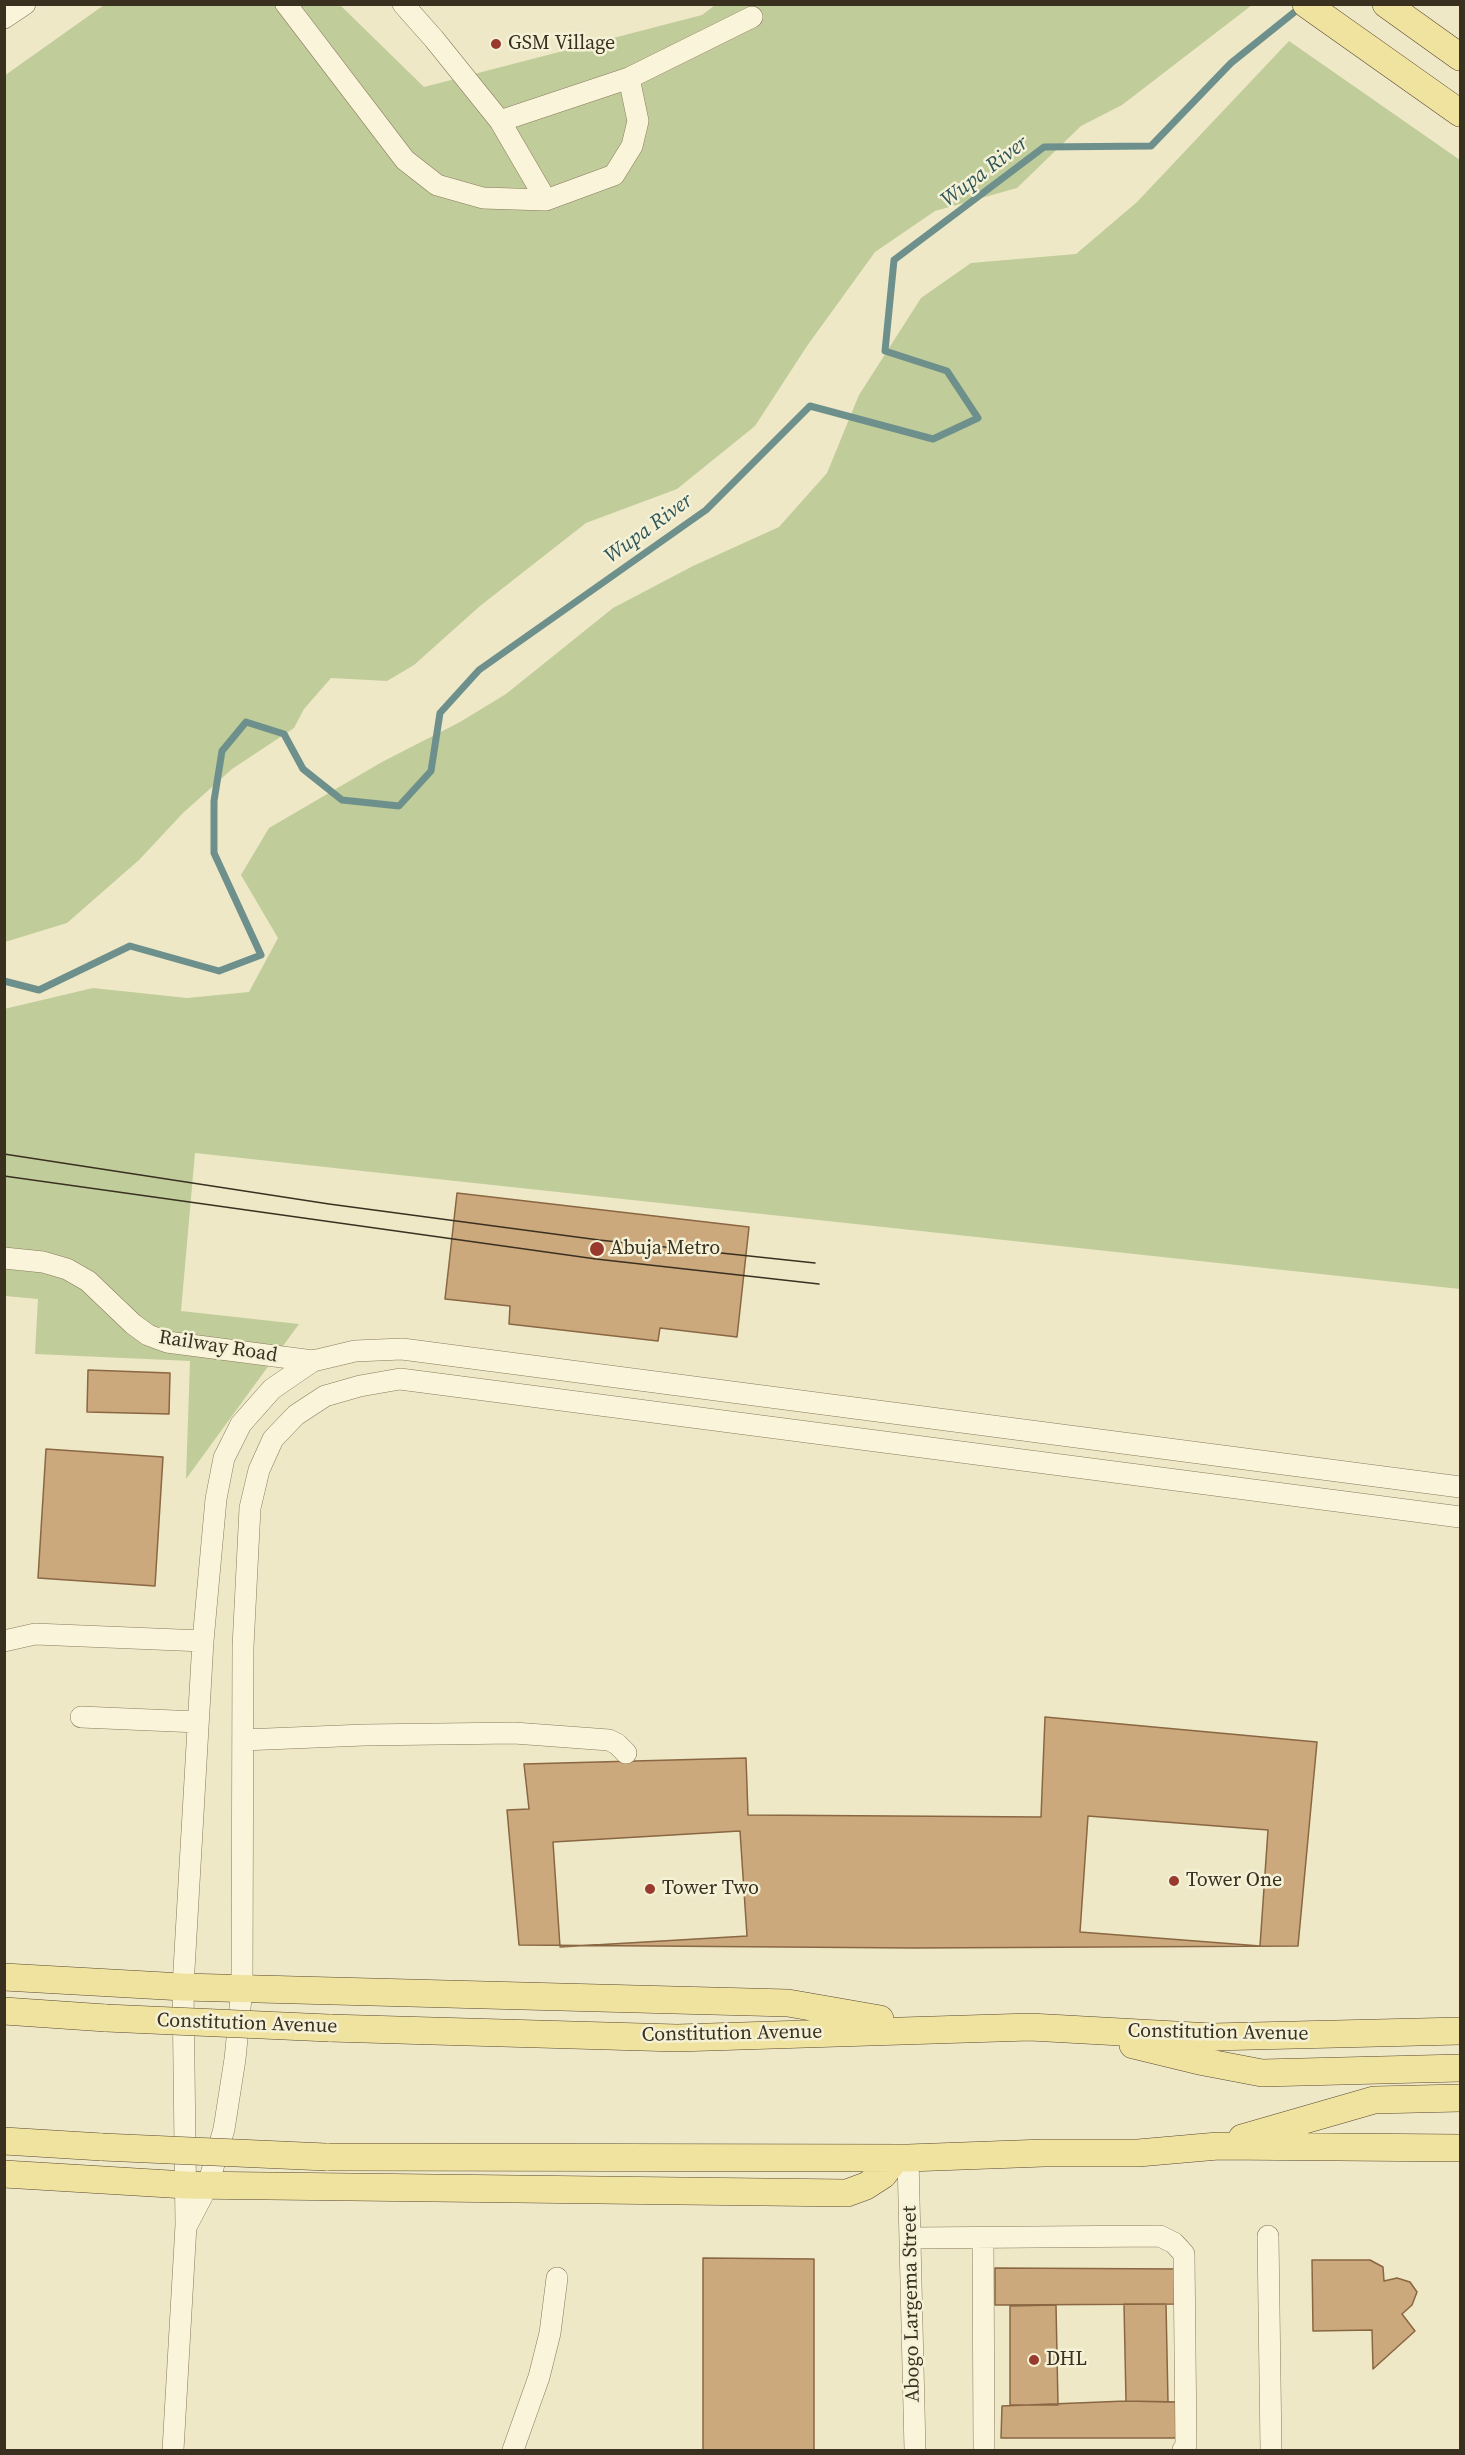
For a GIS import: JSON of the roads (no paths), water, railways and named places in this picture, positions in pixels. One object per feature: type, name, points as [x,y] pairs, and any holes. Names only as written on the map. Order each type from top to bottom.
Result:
[{"type":"main road","points":[[1306,4],[1461,113]]},
{"type":"main road","points":[[1386,4],[1461,57]]},
{"type":"main road","points":[[4,1977],[183,1987],[788,2003],[943,2030]]},
{"type":"main road","name":"Constitution Avenue","points":[[4,2011],[329,2028],[677,2038],[1030,2027],[1212,2037],[1461,2031]]},
{"type":"main road","name":"Constitution Avenue","points":[[1080,2030],[1172,2055],[1262,2073],[1461,2068]]},
{"type":"main road","points":[[1218,2146],[1374,2100],[1461,2098]]},
{"type":"main road","points":[[4,2141],[326,2157],[902,2158],[1044,2153],[1138,2153],[1218,2146],[1461,2148]]},
{"type":"main road","points":[[4,2174],[197,2186],[847,2193],[866,2186],[902,2158]]},
{"type":"street","points":[[4,18],[25,4]]},
{"type":"street","points":[[286,4],[405,160],[437,184],[483,198],[546,200],[614,175],[632,146],[638,121],[629,78]]},
{"type":"street","points":[[402,4],[435,39],[500,121],[546,200]]},
{"type":"street","points":[[500,121],[629,78],[752,17]]},
{"type":"street","name":"Railway Road","points":[[4,1258],[43,1262],[67,1269],[88,1281],[133,1324],[148,1335],[167,1342],[314,1361]]},
{"type":"street","points":[[197,2186],[183,1987],[203,1641],[216,1499],[224,1458],[241,1424],[272,1389],[314,1361],[355,1351],[402,1349],[1461,1486]]},
{"type":"street","points":[[173,2451],[186,2225],[197,2186],[224,2129],[235,2059],[242,1988],[243,1647],[250,1508],[259,1470],[273,1439],[296,1414],[325,1396],[360,1386],[400,1379],[1461,1516]]},
{"type":"street","points":[[4,1641],[35,1634],[203,1641]]},
{"type":"street","points":[[81,1717],[198,1722]]},
{"type":"street","points":[[243,1740],[364,1735],[514,1733],[609,1740],[626,1753]]},
{"type":"street","name":"Abogo Largema Street","points":[[902,2158],[910,2238],[915,2451]]},
{"type":"street","points":[[910,2238],[1160,2236],[1174,2243],[1184,2254],[1186,2445],[1183,2451]]},
{"type":"street","points":[[1268,2236],[1271,2451]]},
{"type":"street","points":[[983,2239],[984,2451]]},
{"type":"street","points":[[513,2451],[539,2378],[550,2333],[557,2278]]},
{"type":"waterway","name":"Wupa River","points":[[4,981],[39,990],[130,946],[219,971],[261,955],[214,853],[214,801],[222,751],[246,722],[284,734],[303,769],[342,800],[399,806],[431,771],[440,713],[479,670],[706,510],[810,406],[933,439],[978,418],[947,371],[885,351],[894,260],[1044,147],[1151,146],[1231,63],[1302,6]]},
{"type":"tram line","points":[[4,1154],[329,1204],[599,1240],[815,1263]]},
{"type":"tram line","points":[[4,1176],[596,1259],[819,1284]]},
{"type":"place","name":"GSM Village","points":[[496,44]]},
{"type":"place","name":"Abuja Metro","points":[[597,1249]]},
{"type":"place","name":"Tower One","points":[[1174,1881]]},
{"type":"place","name":"Tower Two","points":[[650,1889]]},
{"type":"place","name":"DHL","points":[[1034,2360]]}]
